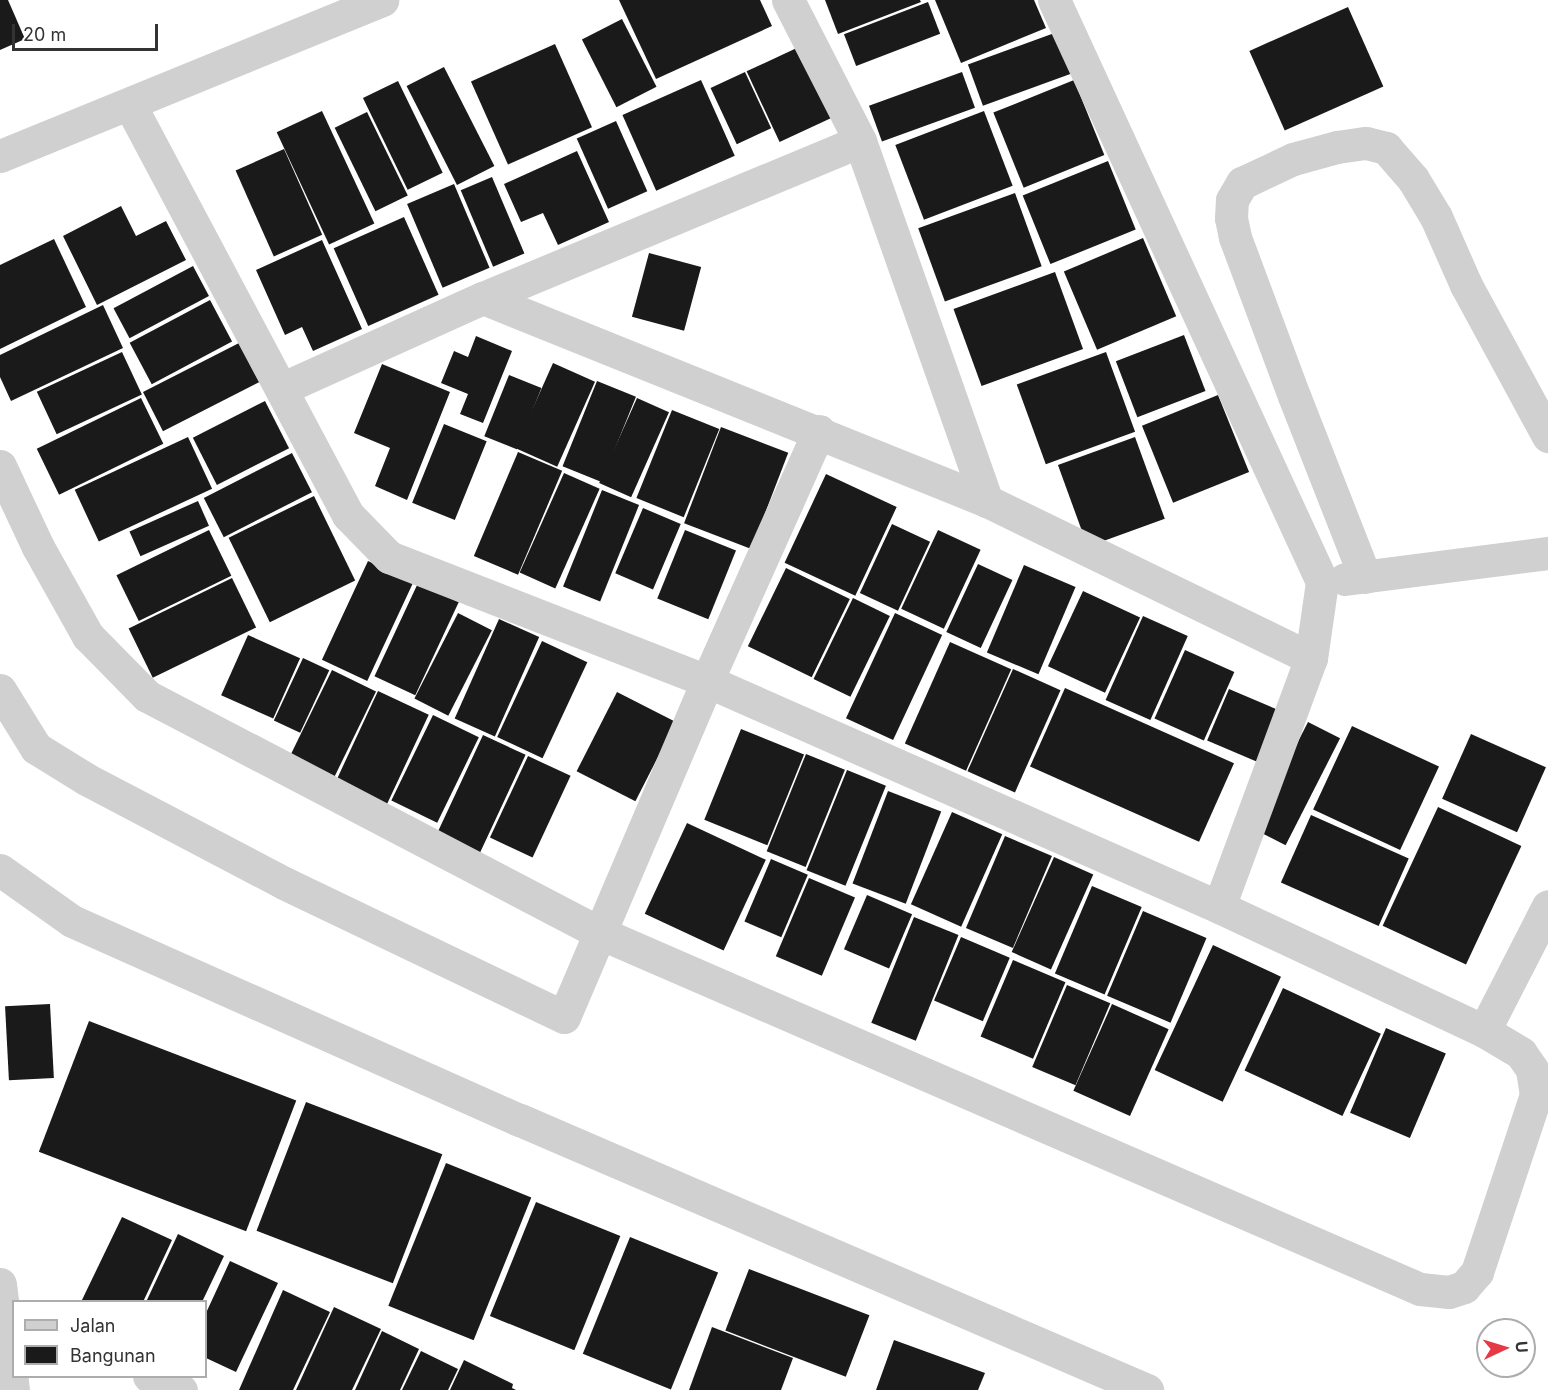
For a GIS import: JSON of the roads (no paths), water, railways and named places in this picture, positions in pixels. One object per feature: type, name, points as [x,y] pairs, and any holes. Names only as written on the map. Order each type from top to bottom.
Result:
[{"type":"street","points":[[0,156],[130,105],[382,0]]},
{"type":"street","points":[[789,0],[860,141],[987,501]]},
{"type":"street","points":[[1054,0],[1322,582],[1311,658],[1219,907]]},
{"type":"street","points":[[0,466],[38,547],[88,636],[147,696],[600,933],[1420,1289],[1449,1292],[1464,1287],[1477,1272],[1536,1095],[1532,1069],[1521,1053],[1485,1031],[1219,907],[708,681],[389,557],[348,515],[130,105]]},
{"type":"street","points":[[281,389],[483,298],[860,141]]},
{"type":"street","points":[[1365,577],[1235,237],[1231,218],[1232,200],[1242,183],[1293,159],[1337,147],[1366,143],[1386,148],[1413,179],[1436,217],[1466,285],[1548,436]]},
{"type":"street","points":[[483,298],[819,431],[987,501],[1311,658]]},
{"type":"street","points":[[0,690],[36,748],[86,779],[284,883],[564,1017],[708,681],[819,431]]},
{"type":"street","points":[[1322,582],[1548,553]]},
{"type":"street","points":[[0,870],[83,926],[531,1125],[1147,1390]]},
{"type":"street","points":[[1485,1031],[1548,906]]},
{"type":"street","points":[[0,1284],[9,1317],[12,1372]]},
{"type":"street","points":[[151,1378],[181,1390]]}]
